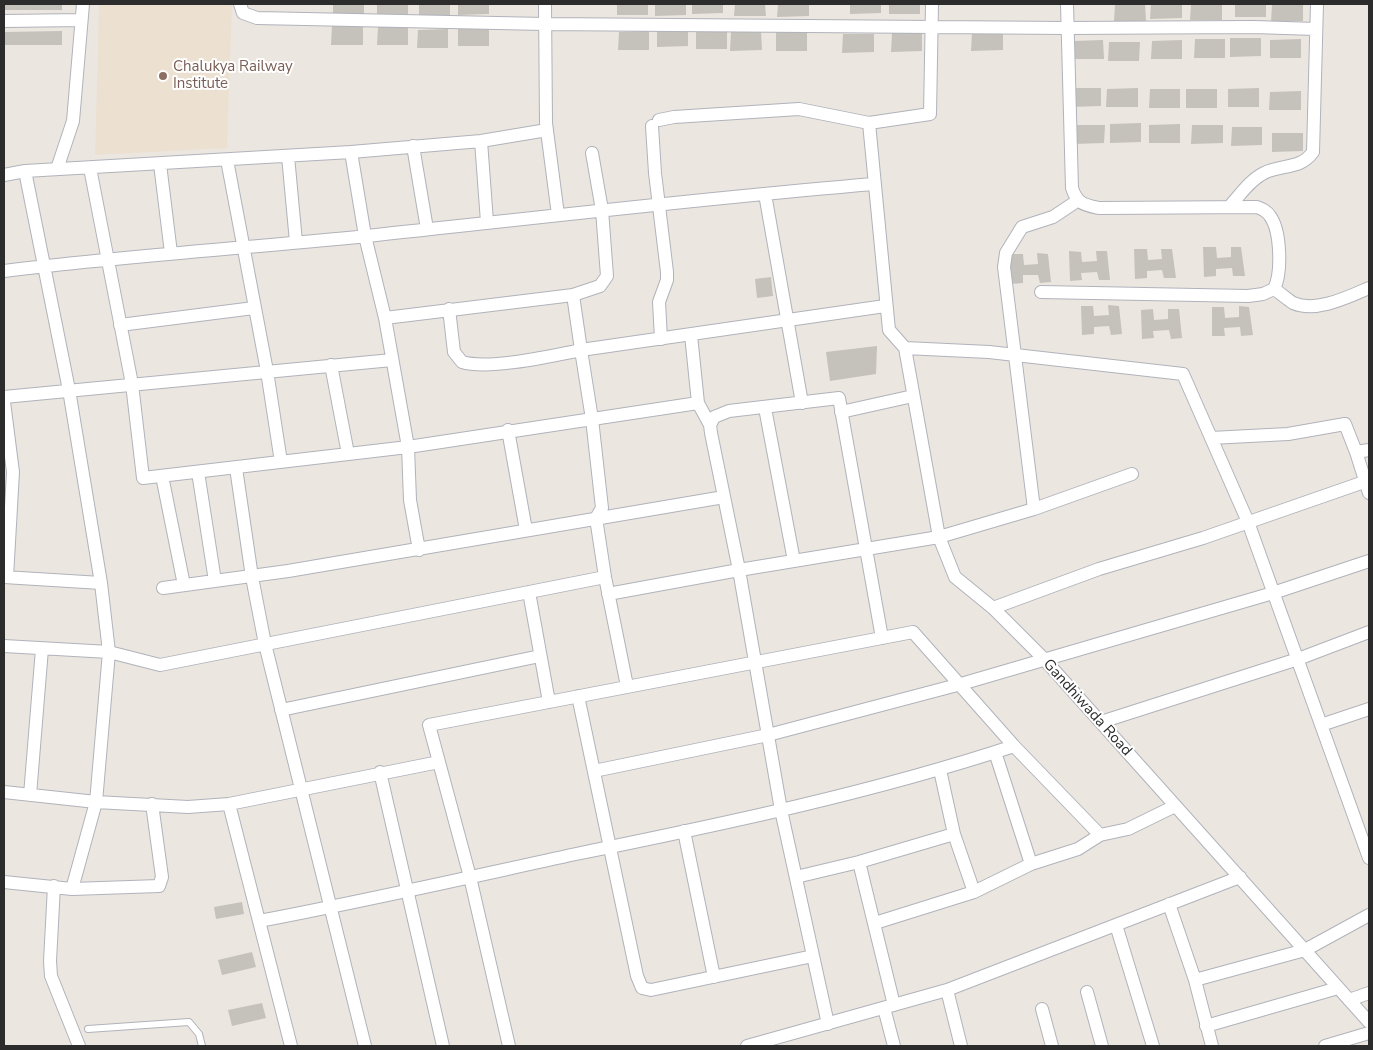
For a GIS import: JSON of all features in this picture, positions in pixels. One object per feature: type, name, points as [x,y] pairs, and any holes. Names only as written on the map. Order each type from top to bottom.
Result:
[{"type":"street","points":[[57,169],[73,121],[83,4]]},
{"type":"street","points":[[240,4],[243,13],[257,18],[545,24],[1066,28],[1237,26],[1316,29]]},
{"type":"street","points":[[545,4],[547,130],[558,214]]},
{"type":"street","points":[[661,339],[659,302],[667,280],[667,272],[659,204],[655,123],[674,117],[798,109],[869,123],[930,114],[932,4]]},
{"type":"street","points":[[1041,292],[1248,296],[1262,294],[1274,289],[1278,282],[1280,260],[1271,216],[1265,210],[1257,207],[1099,208],[1083,205],[1077,200],[1072,188],[1066,28],[1067,4]]},
{"type":"street","points":[[1230,206],[1257,177],[1276,168],[1299,165],[1307,160],[1313,152],[1317,4]]},
{"type":"street","points":[[4,21],[82,20]]},
{"type":"street","points":[[869,123],[874,184],[881,232],[885,306],[889,330],[905,348],[1015,356],[1183,374],[1248,522],[1369,858]]},
{"type":"street","points":[[4,174],[25,171],[351,152],[481,141],[547,130]]},
{"type":"street","points":[[481,141],[486,222]]},
{"type":"street","points":[[414,146],[427,229]]},
{"type":"street","points":[[351,152],[365,236],[385,318],[408,447],[410,500],[419,550]]},
{"type":"street","points":[[385,318],[573,295],[600,286],[607,276],[602,210],[592,153]]},
{"type":"street","points":[[288,156],[296,242]]},
{"type":"street","points":[[227,160],[241,247],[267,371],[281,462]]},
{"type":"street","points":[[160,164],[171,253]]},
{"type":"street","points":[[90,168],[132,384],[143,478],[408,447],[508,430],[698,403]]},
{"type":"street","points":[[25,171],[69,390],[101,583],[109,652],[96,802],[72,889]]},
{"type":"street","points":[[4,272],[171,253],[365,236],[558,214],[874,184]]},
{"type":"street","points":[[765,194],[802,403]]},
{"type":"street","points":[[1034,509],[1005,290],[1004,267],[1006,252],[1022,227],[1053,218],[1077,200]]},
{"type":"street","points":[[1274,289],[1294,303],[1307,306],[1324,304],[1369,288]]},
{"type":"street","points":[[573,295],[592,419],[602,508],[596,518],[604,577],[627,686]]},
{"type":"street","points":[[449,309],[454,352],[462,362],[485,364],[528,360],[581,350],[885,306]]},
{"type":"street","points":[[120,325],[254,308]]},
{"type":"street","points":[[691,335],[698,403],[710,425],[739,570],[781,810],[828,1024]]},
{"type":"street","name":"Gandhiwada Road","points":[[905,348],[939,537],[955,577],[993,608],[1044,659],[1369,1022]]},
{"type":"street","points":[[4,397],[392,360]]},
{"type":"street","points":[[331,365],[348,454]]},
{"type":"street","points":[[841,412],[913,396]]},
{"type":"street","points":[[710,425],[714,417],[720,414],[839,398],[882,638]]},
{"type":"street","points":[[4,402],[13,472],[5,577],[101,583]]},
{"type":"street","points":[[765,408],[794,561]]},
{"type":"street","points":[[993,608],[1098,569],[1203,538],[1248,522],[1367,488],[1363,451],[1345,424],[1288,434],[1211,438]]},
{"type":"street","points":[[508,430],[526,530]]},
{"type":"street","points":[[236,468],[252,577],[265,644],[332,907],[365,1046]]},
{"type":"street","points":[[198,472],[215,581]]},
{"type":"street","points":[[608,594],[939,537],[1034,509],[1132,474]]},
{"type":"street","points":[[162,476],[184,585]]},
{"type":"street","points":[[163,588],[252,577],[419,550],[724,497]]},
{"type":"street","points":[[594,772],[768,735],[961,684],[1273,593],[1369,561]]},
{"type":"street","points":[[4,646],[109,652],[160,665],[604,577]]},
{"type":"street","points":[[529,592],[549,702]]},
{"type":"street","points":[[509,1046],[470,876],[429,725],[913,632],[1014,746],[1100,835]]},
{"type":"street","points":[[1101,722],[1298,659],[1369,632]]},
{"type":"street","points":[[30,795],[42,649]]},
{"type":"street","points":[[282,710],[540,656]]},
{"type":"street","points":[[578,696],[637,976],[642,988],[651,990],[813,956]]},
{"type":"street","points":[[1321,724],[1369,709]]},
{"type":"street","points":[[259,921],[406,892],[470,876],[781,810],[940,770],[1014,746]]},
{"type":"street","points":[[995,752],[1031,864]]},
{"type":"street","points":[[4,792],[96,802],[152,804],[188,808],[229,804],[380,772],[439,762]]},
{"type":"street","points":[[940,770],[954,834],[974,892]]},
{"type":"street","points":[[380,772],[406,892],[443,1046]]},
{"type":"street","points":[[4,882],[72,889],[159,886],[162,877],[152,804]]},
{"type":"street","points":[[229,804],[291,1046]]},
{"type":"street","points":[[876,923],[974,892],[1031,864],[1078,849],[1100,835],[1128,829],[1175,806]]},
{"type":"street","points":[[684,832],[714,977]]},
{"type":"street","points":[[796,877],[859,862],[954,834]]},
{"type":"street","points":[[859,862],[876,923],[894,1046]]},
{"type":"street","points":[[747,1046],[947,990],[1240,877]]},
{"type":"street","points":[[54,886],[51,976],[79,1046]]},
{"type":"street","points":[[1169,904],[1194,980],[1212,1046]]},
{"type":"street","points":[[1194,980],[1305,950],[1369,915]]},
{"type":"street","points":[[1116,925],[1153,1046]]},
{"type":"street","points":[[1206,1026],[1338,988]]},
{"type":"street","points":[[947,990],[961,1046]]},
{"type":"street","points":[[1087,992],[1102,1046]]},
{"type":"street","points":[[1349,1000],[1369,993]]},
{"type":"street","points":[[1042,1009],[1052,1046]]},
{"type":"street","points":[[1325,1046],[1369,1033]]},
{"type":"lane","points":[[88,1029],[189,1022],[199,1034],[202,1046]]},
{"type":"shaded area","name":"Chalukya Railway Institute","points":[[99,4],[232,4],[227,148],[95,155]]},
{"type":"building","points":[[4,4],[62,4],[62,10],[4,10]]},
{"type":"building","points":[[333,4],[364,4],[364,14],[333,15]]},
{"type":"building","points":[[377,4],[408,4],[408,15],[377,16]]},
{"type":"building","points":[[419,4],[450,4],[450,15],[419,16]]},
{"type":"building","points":[[458,4],[489,4],[489,14],[458,15]]},
{"type":"building","points":[[617,4],[648,4],[648,15],[617,15]]},
{"type":"building","points":[[655,4],[686,4],[686,15],[655,16]]},
{"type":"building","points":[[692,4],[723,4],[723,13],[692,14]]},
{"type":"building","points":[[735,4],[765,4],[766,16],[734,16]]},
{"type":"building","points":[[778,4],[809,4],[809,16],[777,17]]},
{"type":"building","points":[[850,4],[881,4],[881,13],[850,14]]},
{"type":"building","points":[[889,4],[920,4],[920,14],[889,14]]},
{"type":"building","points":[[1115,4],[1145,4],[1146,21],[1114,21]]},
{"type":"building","points":[[1151,4],[1182,4],[1182,18],[1150,19]]},
{"type":"building","points":[[1191,4],[1222,4],[1222,20],[1190,20]]},
{"type":"building","points":[[1235,4],[1266,4],[1266,17],[1235,17]]},
{"type":"building","points":[[1272,4],[1303,4],[1303,21],[1271,22]]},
{"type":"building","points":[[332,26],[363,26],[363,45],[331,45]]},
{"type":"building","points":[[408,26],[408,45],[377,45],[378,27]]},
{"type":"building","points":[[489,27],[489,46],[458,46],[458,28]]},
{"type":"building","points":[[657,28],[688,28],[688,46],[657,47]]},
{"type":"building","points":[[448,29],[448,48],[417,48],[418,30]]},
{"type":"building","points":[[696,30],[727,30],[727,49],[696,49]]},
{"type":"building","points":[[62,31],[62,45],[4,45],[4,32]]},
{"type":"building","points":[[649,31],[649,50],[618,50],[619,32]]},
{"type":"building","points":[[731,32],[761,32],[762,50],[730,51]]},
{"type":"building","points":[[776,32],[807,32],[807,51],[776,51]]},
{"type":"building","points":[[972,32],[1003,32],[1003,50],[971,51]]},
{"type":"building","points":[[892,33],[922,33],[922,51],[891,52]]},
{"type":"building","points":[[843,34],[874,34],[874,52],[842,53]]},
{"type":"building","points":[[1230,38],[1261,38],[1261,56],[1230,57]]},
{"type":"building","points":[[1195,39],[1225,39],[1225,58],[1194,58]]},
{"type":"building","points":[[1301,39],[1301,58],[1270,58],[1270,40]]},
{"type":"building","points":[[1103,40],[1104,59],[1072,59],[1073,41]]},
{"type":"building","points":[[1182,40],[1182,59],[1151,59],[1152,41]]},
{"type":"building","points":[[1109,42],[1140,42],[1139,61],[1108,61]]},
{"type":"building","points":[[1070,88],[1101,88],[1101,106],[1070,107]]},
{"type":"building","points":[[1138,88],[1138,107],[1106,107],[1107,89]]},
{"type":"building","points":[[1259,88],[1259,107],[1228,107],[1228,89]]},
{"type":"building","points":[[1150,89],[1180,89],[1180,108],[1149,108]]},
{"type":"building","points":[[1186,89],[1217,89],[1217,108],[1186,108]]},
{"type":"building","points":[[1301,91],[1301,110],[1269,110],[1270,92]]},
{"type":"building","points":[[1141,123],[1141,142],[1110,143],[1110,124]]},
{"type":"building","points":[[1180,124],[1180,143],[1149,143],[1149,125]]},
{"type":"building","points":[[1074,125],[1105,125],[1104,143],[1073,144]]},
{"type":"building","points":[[1192,125],[1223,125],[1223,143],[1191,144]]},
{"type":"building","points":[[1232,127],[1262,127],[1262,145],[1231,146]]},
{"type":"building","points":[[1272,133],[1303,133],[1303,151],[1272,152]]},
{"type":"building","points":[[1203,247],[1216,247],[1217,258],[1231,257],[1231,247],[1241,247],[1245,276],[1233,276],[1232,268],[1216,269],[1216,276],[1204,277]]},
{"type":"building","points":[[1134,249],[1147,249],[1148,260],[1162,259],[1161,249],[1172,249],[1176,278],[1164,278],[1162,270],[1147,271],[1147,278],[1135,279]]},
{"type":"building","points":[[1069,251],[1081,252],[1082,262],[1097,261],[1096,251],[1107,251],[1110,280],[1099,280],[1097,272],[1081,273],[1082,280],[1070,281]]},
{"type":"building","points":[[1037,253],[1048,254],[1051,282],[1040,283],[1038,275],[1023,275],[1023,283],[1011,284],[1010,254],[1023,254],[1024,265],[1038,264]]},
{"type":"building","points":[[771,277],[773,296],[757,298],[755,279]]},
{"type":"building","points":[[1108,305],[1119,306],[1122,334],[1111,335],[1109,326],[1094,327],[1094,334],[1082,335],[1081,306],[1093,306],[1094,316],[1109,315]]},
{"type":"building","points":[[1239,306],[1249,307],[1253,335],[1241,336],[1240,327],[1224,328],[1225,336],[1212,336],[1212,307],[1224,307],[1225,318],[1239,317]]},
{"type":"building","points":[[1153,309],[1154,320],[1168,319],[1168,309],[1179,309],[1182,338],[1171,339],[1169,330],[1153,331],[1154,338],[1142,339],[1141,310]]},
{"type":"building","points":[[877,346],[876,374],[830,381],[826,352]]},
{"type":"building","points":[[242,902],[244,914],[216,919],[214,907]]},
{"type":"building","points":[[252,952],[256,967],[222,975],[218,960]]},
{"type":"building","points":[[262,1003],[266,1018],[232,1026],[228,1010]]},
{"type":"place","name":"Chalukya Railway Institute","points":[[163,76]]}]
